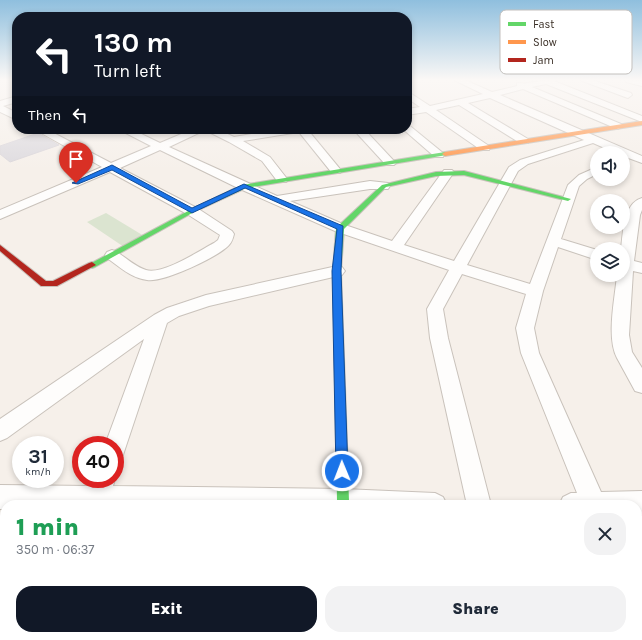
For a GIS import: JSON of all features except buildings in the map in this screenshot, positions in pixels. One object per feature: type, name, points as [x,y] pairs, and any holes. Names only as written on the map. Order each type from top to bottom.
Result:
[{"type":"street","points":[[427,110],[485,148]]},
{"type":"street","points":[[473,110],[524,142]]},
{"type":"street","points":[[525,110],[635,157]]},
{"type":"street","points":[[579,110],[618,126]]},
{"type":"street","points":[[619,110],[642,119]]},
{"type":"street","points":[[0,247],[35,278],[44,284],[60,282],[192,211],[244,186],[642,123]]},
{"type":"street","points":[[412,132],[439,155]]},
{"type":"street","points":[[50,134],[192,211],[225,231],[227,237],[224,242],[170,271],[157,276],[142,274],[112,255]]},
{"type":"street","points":[[133,134],[244,186],[340,228],[458,268],[534,291]]},
{"type":"street","points":[[0,215],[190,134]]},
{"type":"street","points":[[220,134],[266,159],[282,180]]},
{"type":"street","points":[[233,140],[271,134]]},
{"type":"street","points":[[306,134],[336,171]]},
{"type":"street","points":[[363,134],[390,163]]},
{"type":"street","points":[[478,500],[435,316],[435,310],[513,169],[524,162],[593,140]]},
{"type":"street","points":[[396,247],[448,172]]},
{"type":"street","points":[[343,500],[336,271],[340,228],[384,186],[393,182],[448,172],[464,173],[568,199]]},
{"type":"street","points":[[590,174],[578,180],[568,199],[534,291],[526,323],[526,337],[530,353],[592,500]]},
{"type":"street","points":[[276,200],[365,186],[384,186]]},
{"type":"street","points":[[628,242],[633,215],[642,202]]},
{"type":"street","points":[[553,241],[590,253]]},
{"type":"street","points":[[630,265],[642,268]]},
{"type":"street","points":[[0,431],[160,319],[184,307],[336,271]]},
{"type":"street","points":[[623,282],[620,343],[630,367],[642,385]]},
{"type":"street","points":[[119,436],[160,319]]},
{"type":"street","points":[[0,497],[99,494],[308,500]]},
{"type":"green space","points":[[106,213],[144,236],[124,247],[87,222]]},
{"type":"traffic: fast","points":[[92,265],[192,211],[244,186],[445,154]]},
{"type":"traffic: fast","points":[[343,500],[337,271],[340,228],[384,186],[436,174],[464,173],[568,199]]},
{"type":"traffic: slow","points":[[445,154],[642,123]]},
{"type":"traffic: jam","points":[[0,247],[44,284],[54,284],[92,265]]},
{"type":"route","points":[[76,183],[112,167],[192,211],[244,186],[340,228],[336,271],[342,471]]}]
